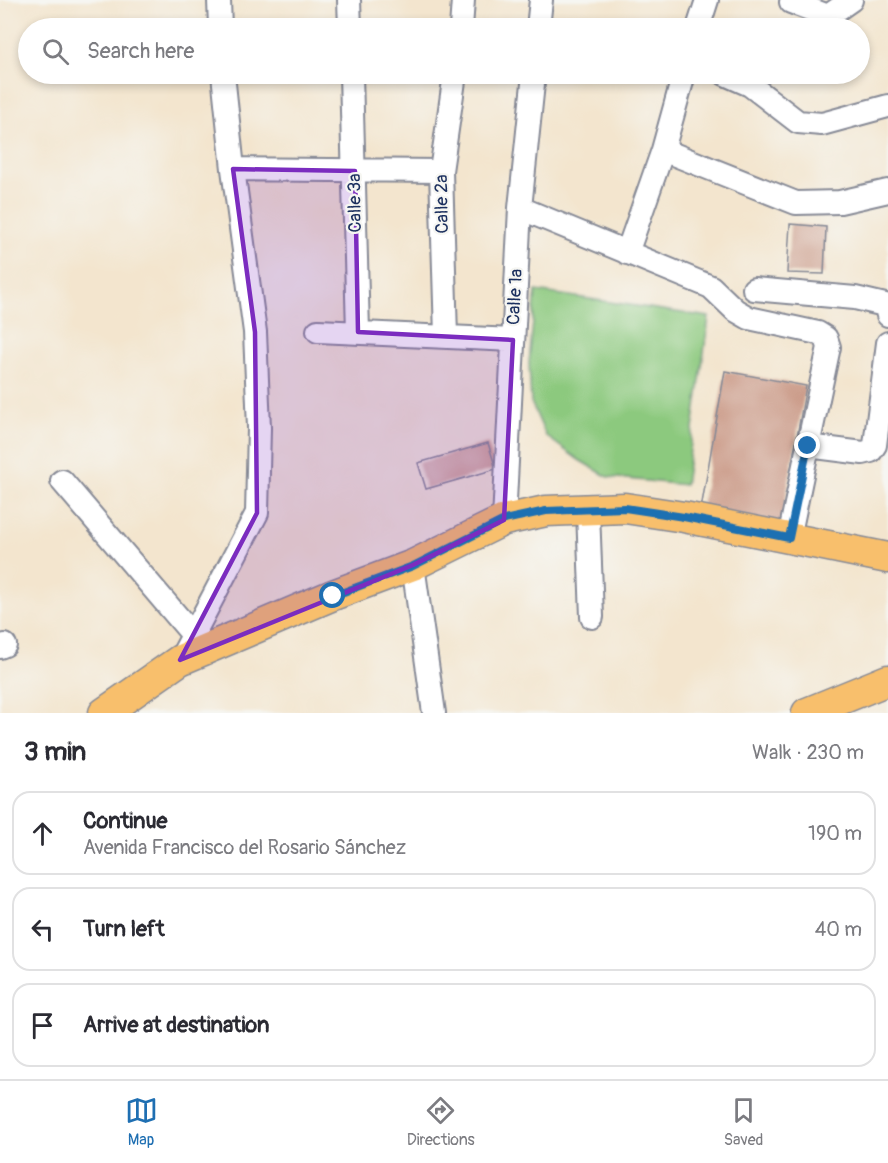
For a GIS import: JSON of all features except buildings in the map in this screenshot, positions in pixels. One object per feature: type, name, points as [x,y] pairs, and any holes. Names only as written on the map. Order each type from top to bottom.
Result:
[{"type":"main road","points":[[104,713],[187,648],[413,566],[504,520],[546,511],[625,508],[684,517],[888,558]]},
{"type":"main road","points":[[807,713],[888,680]]},
{"type":"street","points":[[219,0],[220,18]]},
{"type":"street","points":[[349,0],[350,18]]},
{"type":"street","points":[[462,18],[463,0]]},
{"type":"street","points":[[539,18],[541,0]]},
{"type":"street","points":[[701,18],[707,0]]},
{"type":"street","points":[[792,0],[791,2],[828,16],[850,0]]},
{"type":"street","points":[[62,481],[187,648],[257,513],[259,428],[255,332],[232,169],[224,84]]},
{"type":"street","name":"Calle 3ª","points":[[351,84],[358,332]]},
{"type":"street","name":"Calle 2ª","points":[[446,336],[441,171],[453,84]]},
{"type":"street","name":"Calle 1ª","points":[[504,520],[520,208],[533,84]]},
{"type":"street","points":[[627,253],[663,150],[681,84]]},
{"type":"street","points":[[748,84],[798,122],[822,124],[888,106]]},
{"type":"street","points":[[663,150],[796,203],[840,202],[888,190]]},
{"type":"street","points":[[232,169],[441,171]]},
{"type":"street","points":[[520,208],[711,288],[735,310],[749,318],[818,333],[826,338],[829,348],[789,538]]},
{"type":"street","points":[[754,289],[855,298],[887,308]]},
{"type":"street","points":[[318,331],[513,340]]},
{"type":"street","points":[[808,446],[863,453],[871,451],[875,445],[888,344]]},
{"type":"street","points":[[588,511],[592,617]]},
{"type":"street","points":[[413,566],[434,713]]},
{"type":"highlighted area","points":[[233,169],[355,171],[358,332],[513,340],[504,520],[413,565],[180,660],[257,513],[255,332]]},
{"type":"green space","points":[[536,291],[709,317],[685,485],[608,477],[579,460],[546,436],[531,402],[529,363]]},
{"type":"route","points":[[333,596],[413,566],[504,520],[546,511],[625,508],[789,538],[808,446]]}]
